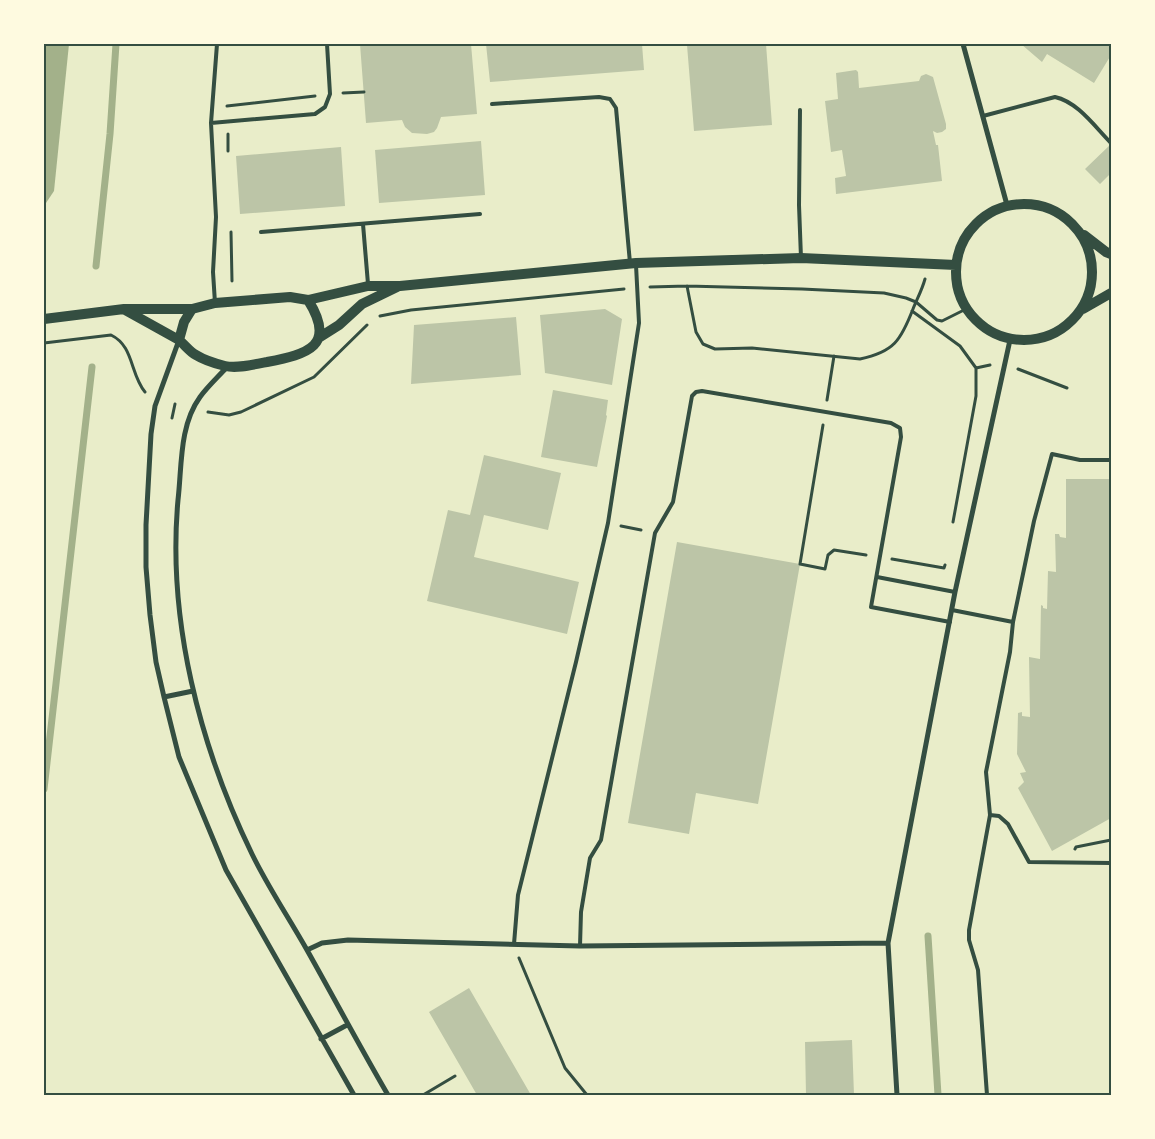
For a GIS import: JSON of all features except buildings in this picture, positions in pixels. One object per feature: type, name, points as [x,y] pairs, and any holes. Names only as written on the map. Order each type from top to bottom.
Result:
[{"type":"main road","points":[[1111,254],[1080,232],[1066,217],[1048,207],[1028,203],[1007,205],[988,214],[972,227],[961,245],[956,265],[958,288],[966,309],[978,323],[993,334],[1010,340],[1031,341],[1051,336],[1068,325],[1082,310],[1111,293]]},
{"type":"main road","points":[[1080,232],[1090,250],[1093,270],[1091,291],[1082,310]]},
{"type":"main road","points":[[44,319],[119,310],[192,309],[215,303],[290,297],[308,300],[368,286],[400,286],[633,263],[801,258],[956,265]]},
{"type":"main road","points":[[119,310],[179,340],[197,356],[227,367],[247,366],[292,357],[310,350],[320,338],[340,325],[362,304],[400,286]]},
{"type":"main road","points":[[308,300],[320,323],[320,338]]},
{"type":"main road","points":[[179,340],[184,322],[192,309]]},
{"type":"street","points":[[963,44],[1007,205]]},
{"type":"street","points":[[179,340],[157,399],[151,434],[146,524],[146,568],[156,662],[164,697],[179,758],[226,870],[354,1095]]},
{"type":"street","points":[[898,1095],[888,943],[952,610],[1010,340]]},
{"type":"street","points":[[227,367],[200,398],[194,408],[184,437],[176,523],[180,609],[193,691],[209,749],[228,802],[253,855],[388,1095]]},
{"type":"street","points":[[164,697],[193,691]]},
{"type":"street","points":[[308,950],[322,943],[348,940],[580,946],[775,946],[888,943]]},
{"type":"street","points":[[321,1039],[347,1025]]},
{"type":"lane","points":[[215,303],[213,272],[216,218],[210,123],[217,44]]},
{"type":"lane","points":[[210,123],[316,114],[325,107],[330,94],[327,44]]},
{"type":"lane","points":[[492,104],[600,97],[610,98],[616,108],[640,323],[608,523],[576,662],[518,895],[514,944]]},
{"type":"lane","points":[[983,116],[1055,97],[1065,99],[1111,143]]},
{"type":"lane","points":[[800,110],[799,205],[801,258]]},
{"type":"lane","points":[[262,232],[480,214]]},
{"type":"lane","points":[[363,224],[368,286]]},
{"type":"lane","points":[[580,946],[580,912],[590,858],[601,840],[655,533],[673,502],[692,396],[696,392],[702,391],[826,411],[891,423],[900,428],[901,437],[871,607],[950,622]]},
{"type":"lane","points":[[987,1095],[978,970],[969,940],[969,930],[990,815],[986,772],[1010,652],[1013,622],[1034,521],[1052,454],[1080,460],[1111,460]]},
{"type":"lane","points":[[877,576],[956,592]]},
{"type":"lane","points":[[952,610],[1013,622]]},
{"type":"lane","points":[[990,815],[999,816],[1008,824],[1029,862],[1111,863]]},
{"type":"path","points":[[228,151],[227,105],[364,92]]},
{"type":"path","points":[[231,231],[232,281]]},
{"type":"path","points":[[687,286],[696,332],[704,344],[714,349],[752,348],[860,359],[874,356],[891,348],[902,336],[923,287],[929,264]]},
{"type":"path","points":[[377,318],[383,315],[411,310],[637,288],[687,286],[802,289],[884,294],[916,302],[937,320],[948,319],[966,309]]},
{"type":"path","points":[[912,311],[960,346],[976,368],[976,396],[953,522]]},
{"type":"path","points":[[44,343],[111,334],[120,339],[126,347],[142,388],[146,392],[157,399],[216,414],[229,415],[241,412],[314,377],[358,335],[370,320]]},
{"type":"path","points":[[834,356],[800,564],[825,569],[828,555],[834,550],[944,568],[946,559]]},
{"type":"path","points":[[976,368],[997,364],[1012,366],[1067,388]]},
{"type":"path","points":[[608,523],[655,533]]},
{"type":"path","points":[[514,944],[565,1068],[587,1095]]},
{"type":"path","points":[[423,1095],[456,1076]]},
{"type":"shaded area","points":[[44,44],[69,44],[54,191],[44,206]]},
{"type":"waterway","points":[[96,266],[110,134],[116,44]]},
{"type":"waterway","points":[[44,789],[92,367]]},
{"type":"waterway","points":[[928,936],[938,1095]]}]
